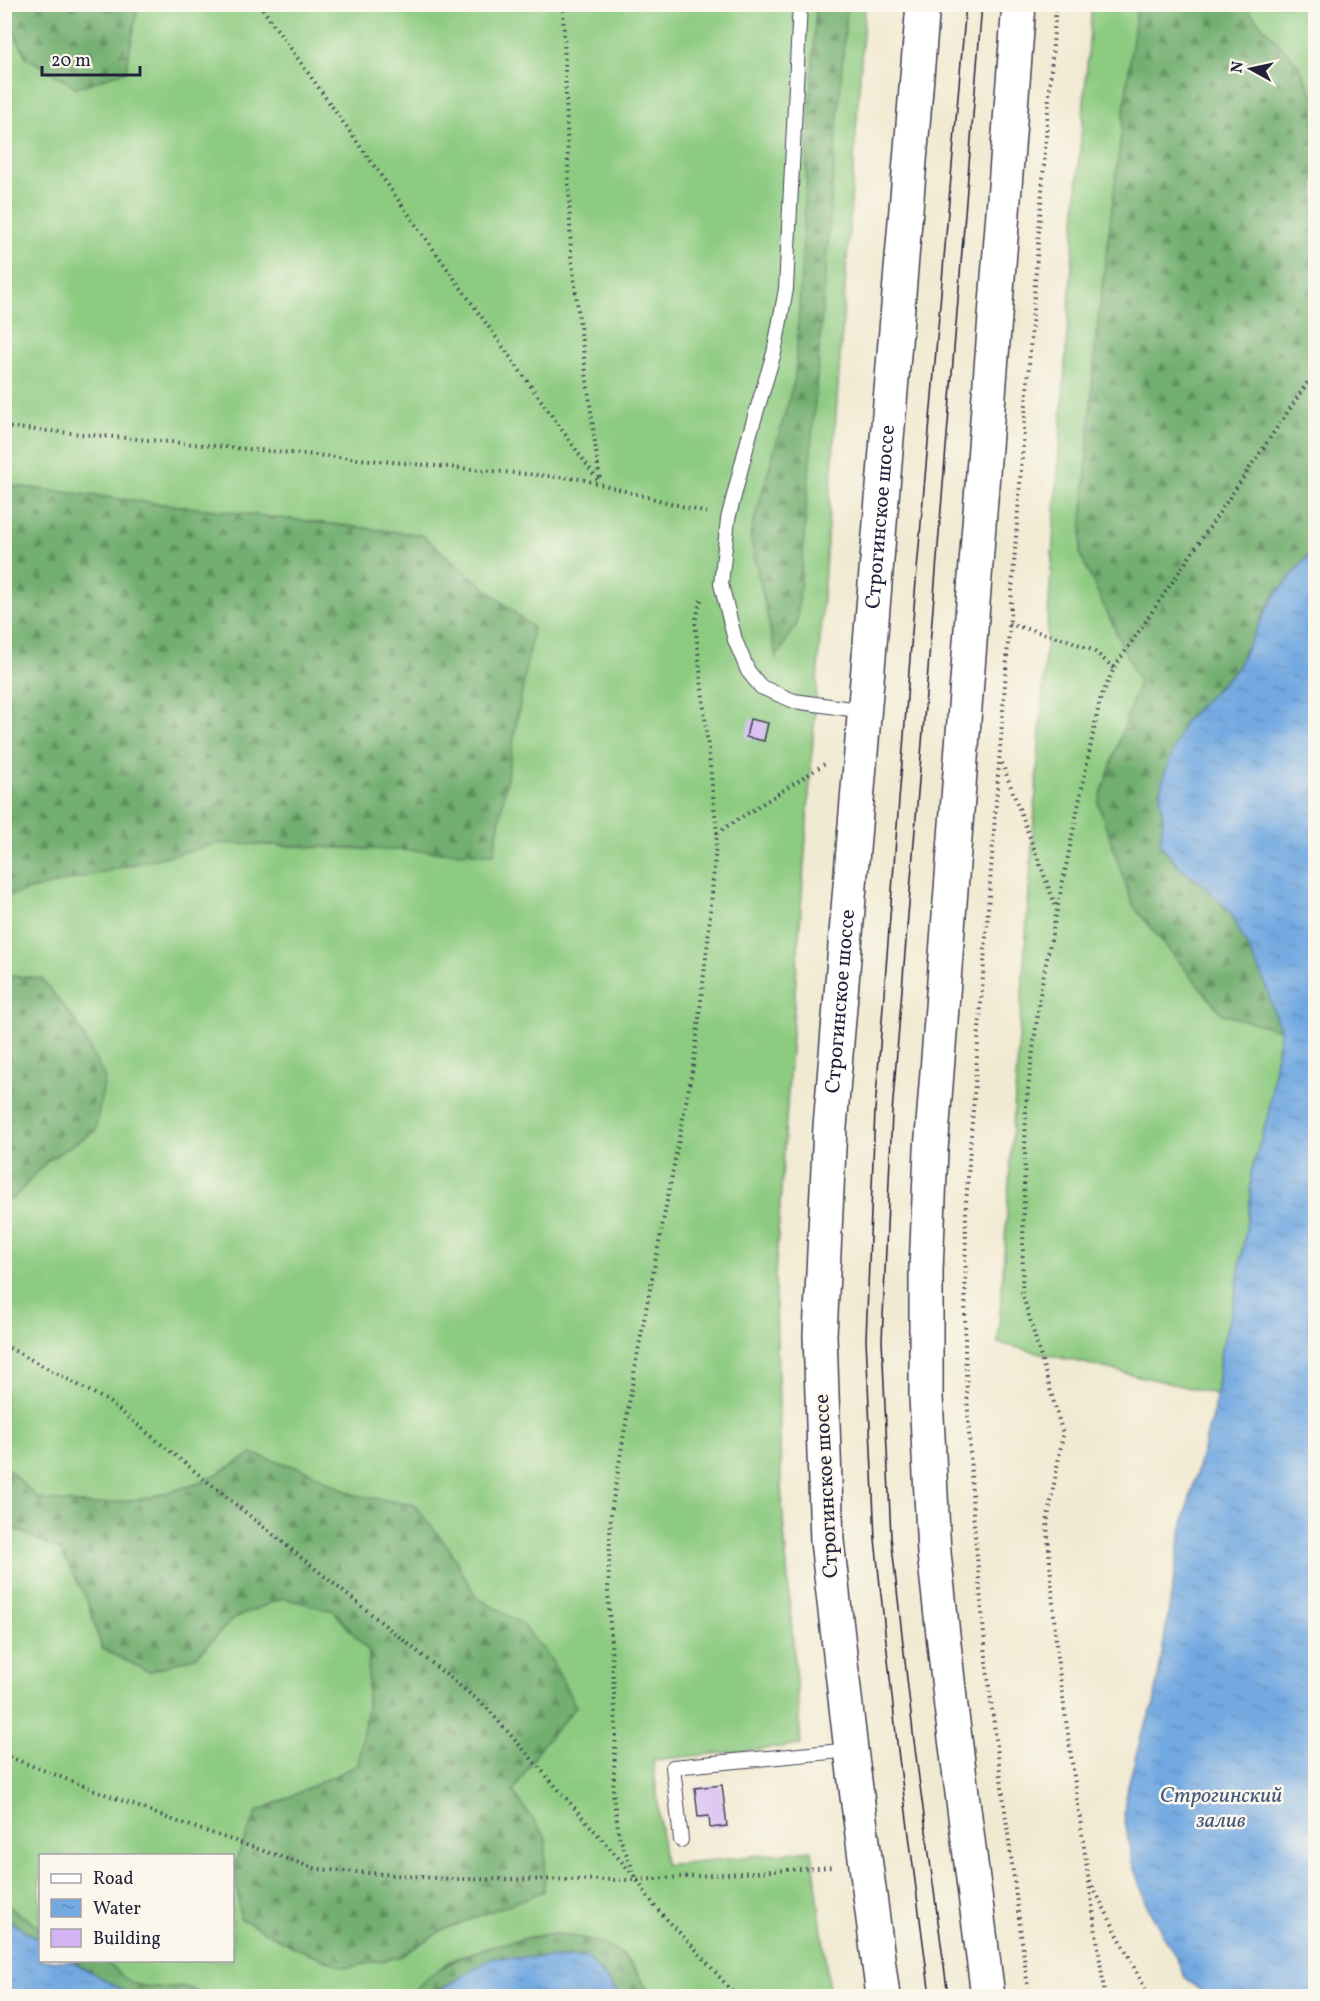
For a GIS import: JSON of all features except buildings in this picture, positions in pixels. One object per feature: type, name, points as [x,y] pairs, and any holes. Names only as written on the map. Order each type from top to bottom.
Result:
[{"type":"main road","name":"Строгинское шоссе","points":[[883,1996],[827,1541],[820,1335],[830,1127],[923,4]]},
{"type":"main road","points":[[988,1996],[934,1553],[926,1397],[926,1270],[931,1150],[1018,4]]},
{"type":"lane","points":[[801,4],[786,289],[774,353],[728,519],[721,584],[735,640],[748,671],[761,687],[794,701],[865,711]]},
{"type":"lane","points":[[681,1840],[673,1767],[851,1750]]},
{"type":"path","points":[[259,4],[600,482]]},
{"type":"path","points":[[563,4],[571,255],[600,482]]},
{"type":"path","points":[[1029,1996],[987,1666],[973,1513],[965,1351],[966,1203],[1056,4]]},
{"type":"path","points":[[1105,1996],[1057,1656],[1047,1523],[1063,1434],[1022,1292],[1026,1105],[1041,988],[1100,700],[1114,668],[1316,370]]},
{"type":"path","points":[[4,427],[600,482],[728,519]]},
{"type":"path","points":[[637,1880],[619,1836],[613,1793],[615,1728],[608,1591],[610,1513],[635,1367],[694,1061],[717,833],[695,622],[698,604],[706,592],[721,584]]},
{"type":"path","points":[[1009,624],[1085,647],[1094,651],[1114,668]]},
{"type":"path","points":[[1000,759],[1057,909]]},
{"type":"path","points":[[717,833],[826,763]]},
{"type":"path","points":[[4,1345],[108,1401],[486,1707],[637,1880],[656,1908],[736,1996]]},
{"type":"path","points":[[4,1755],[170,1819],[317,1869],[448,1879],[637,1880],[832,1867]]},
{"type":"path","points":[[1088,1878],[1149,1996]]},
{"type":"green space","points":[[5,4],[138,5],[126,71],[77,88],[26,57],[5,12]]},
{"type":"green space","points":[[138,5],[865,5],[775,1276],[782,1504],[801,1745],[653,1760],[665,1865],[812,1850],[830,1996],[651,1996],[631,1964],[614,1949],[556,1934],[521,1939],[457,1958],[432,1974],[412,1996],[305,1996],[295,1993],[273,1996],[204,1996],[193,1989],[180,1986],[161,1989],[132,1984],[104,1962],[234,1962],[234,1854],[39,1854],[39,1927],[5,1902],[5,1526],[60,1550],[86,1597],[102,1649],[197,1656],[234,1618],[283,1598],[334,1611],[369,1652],[367,1708],[358,1765],[257,1812],[240,1918],[294,1947],[346,1968],[399,1957],[442,1930],[544,1891],[546,1838],[513,1792],[541,1746],[576,1707],[522,1624],[476,1597],[449,1548],[414,1505],[354,1495],[306,1470],[252,1454],[203,1482],[148,1498],[92,1505],[39,1499],[5,1466],[5,1198],[13,1199],[48,1160],[95,1131],[41,978],[5,976],[5,896],[221,843],[493,854],[422,535],[5,485],[4,12],[26,57],[126,71]]},
{"type":"green space","points":[[816,5],[847,5],[797,624],[776,658],[750,535],[795,378]]},
{"type":"green space","points":[[1092,5],[1315,5],[1315,547],[1271,601],[1239,929],[1263,978],[1280,1030],[1268,1116],[1251,1172],[1250,1204],[1235,1297],[1221,1350],[1216,1394],[998,1343],[1079,163]]},
{"type":"green space","points":[[1137,5],[1243,5],[1299,65],[1315,100],[1315,547],[1271,601],[1236,669],[1215,689],[1161,808],[1163,821],[1160,842],[1163,848],[1184,871],[1204,885],[1230,912],[1263,978],[1280,1030],[1222,1014],[1133,906],[1098,803],[1139,682],[1080,554],[1096,337]]},
{"type":"green space","points":[[5,485],[422,535],[533,628],[494,854],[221,843],[5,896]]},
{"type":"green space","points":[[5,976],[41,978],[76,1022],[105,1078],[95,1131],[48,1160],[13,1199],[4,1198]]},
{"type":"green space","points":[[252,1454],[306,1470],[354,1495],[414,1505],[449,1548],[476,1597],[522,1624],[551,1659],[576,1707],[541,1746],[513,1792],[546,1838],[544,1891],[443,1930],[399,1957],[346,1968],[294,1947],[240,1918],[235,1862],[257,1812],[358,1765],[367,1708],[369,1652],[334,1611],[283,1598],[234,1618],[197,1656],[149,1672],[102,1649],[86,1597],[60,1550],[5,1526],[4,1466],[39,1499],[92,1505],[148,1498],[203,1482]]},
{"type":"green space","points":[[4,1902],[12,1910],[39,1927],[39,1939],[11,1922],[5,1920]]},
{"type":"green space","points":[[557,1934],[591,1940],[614,1950],[633,1967],[651,1996],[621,1996],[587,1957],[492,1958],[430,1996],[412,1996],[423,1982],[456,1960],[498,1945]]},
{"type":"green space","points":[[74,1962],[104,1962],[136,1984],[187,1989],[204,1996],[128,1996]]},
{"type":"water","name":"Строгинский залив","points":[[1315,547],[1315,1996],[1206,1996],[1184,1976],[1149,1910],[1132,1863],[1124,1814],[1126,1793],[1142,1733],[1154,1704],[1182,1527],[1215,1405],[1221,1350],[1235,1297],[1250,1204],[1251,1172],[1268,1116],[1280,1030],[1263,978],[1230,912],[1204,885],[1184,871],[1163,848],[1160,842],[1163,822],[1160,793],[1164,775],[1184,722],[1236,669],[1271,601]]},
{"type":"water","points":[[4,1920],[39,1939],[39,1962],[74,1962],[132,1996],[5,1996]]},
{"type":"water","points":[[587,1957],[621,1996],[430,1996],[492,1958]]},
{"type":"tram line","points":[[930,1996],[897,1743],[875,1539],[866,1339],[875,1110],[916,581],[966,4]]},
{"type":"tram line","points":[[948,1996],[914,1741],[891,1537],[882,1340],[892,1113],[982,4]]}]
